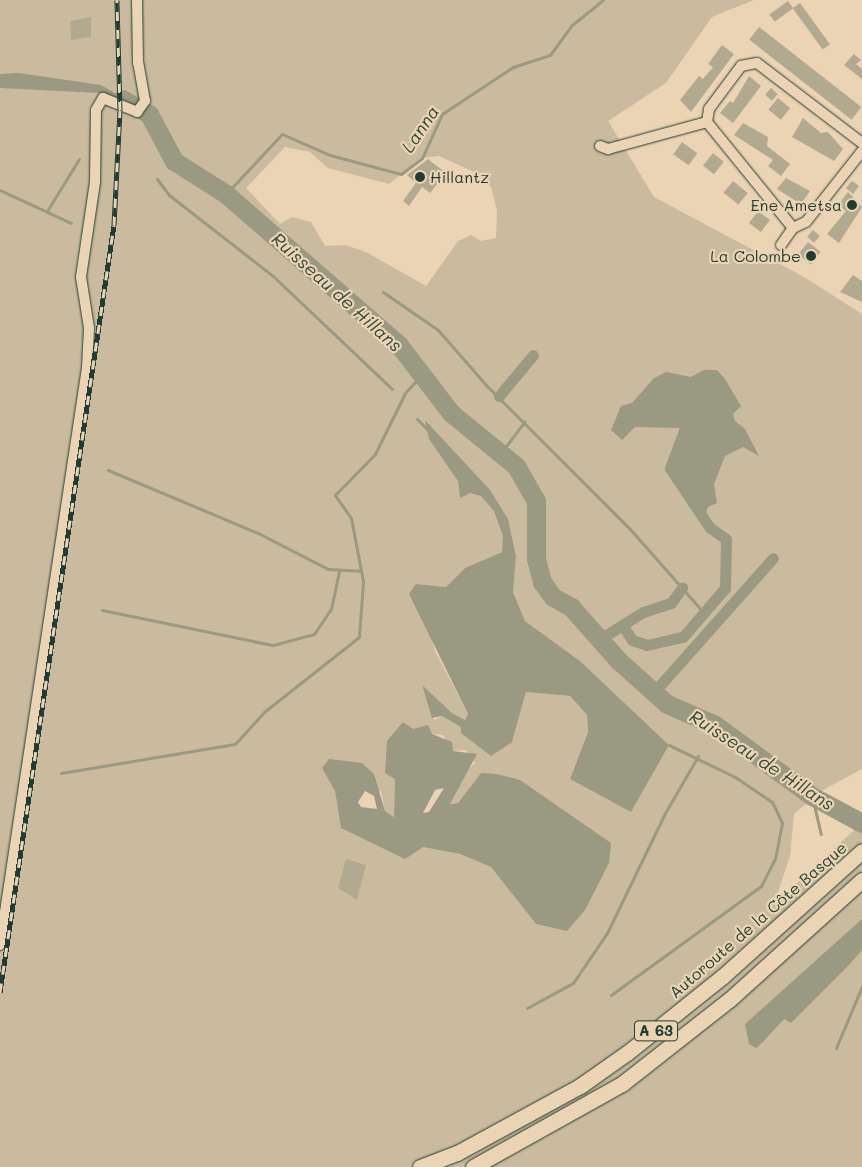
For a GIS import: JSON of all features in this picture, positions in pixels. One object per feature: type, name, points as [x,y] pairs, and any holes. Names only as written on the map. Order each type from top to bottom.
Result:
[{"type":"highway","name":"Autoroute de la Côte Basque","points":[[420,1167],[457,1153],[564,1095],[627,1053],[722,978],[862,851]]},
{"type":"highway","name":"A 63","points":[[473,1167],[630,1078],[730,1000],[862,880]]},
{"type":"street","points":[[0,944],[87,361],[89,328],[81,278],[95,182],[98,104],[107,98],[130,112],[140,109],[147,94],[138,63],[138,0]]},
{"type":"street","points":[[793,228],[708,122],[706,116],[741,66],[752,61],[862,143]]},
{"type":"street","points":[[600,146],[608,149],[708,122]]},
{"type":"street","points":[[781,245],[793,228],[806,222],[862,151]]},
{"type":"shaded area","points":[[0,0],[754,0],[712,17],[666,83],[608,121],[654,197],[804,277],[862,314],[862,769],[823,790],[794,814],[790,856],[774,904],[862,823],[862,1167],[0,1167]],"holes":[[[285,147],[310,152],[328,168],[389,184],[421,158],[439,156],[478,174],[491,187],[497,211],[496,238],[481,241],[471,235],[458,241],[426,286],[368,253],[346,245],[325,246],[311,222],[292,217],[280,224],[246,188]],[[506,550],[516,557],[513,592],[525,621],[580,661],[669,745],[631,811],[570,779],[588,732],[587,715],[570,696],[526,692],[512,742],[442,716],[434,720],[422,686],[452,713],[465,720],[468,714],[435,651],[416,584],[446,587],[465,568]],[[432,734],[443,735],[453,751],[466,750],[475,763],[465,772],[450,804],[458,803],[481,773],[536,924],[491,867],[460,854],[423,847],[338,809],[335,791],[381,791],[385,811],[394,817],[395,779]]]},
{"type":"shaded area","points":[[19,73],[101,85],[144,110],[100,93],[0,88],[0,74]]},
{"type":"shaded area","points":[[704,370],[717,370],[725,379],[741,406],[733,414],[735,421],[745,429],[759,456],[743,447],[725,456],[714,484],[717,503],[708,507],[705,517],[670,468],[685,428],[635,427],[622,440],[611,430],[621,406],[632,403],[654,378],[666,372],[691,377]]},
{"type":"shaded area","points":[[425,420],[490,490],[508,519],[516,557],[513,592],[525,621],[580,661],[669,745],[631,812],[570,779],[588,732],[587,715],[570,696],[526,692],[512,742],[491,756],[461,733],[461,727],[442,716],[432,718],[422,685],[452,713],[465,720],[468,714],[409,594],[416,584],[446,587],[465,568],[502,552],[503,536],[494,511],[481,496],[470,493],[460,498],[458,481],[429,439]]},
{"type":"shaded area","points":[[403,722],[413,729],[428,725],[432,734],[452,742],[453,751],[477,754],[450,804],[458,803],[481,773],[497,774],[520,780],[611,843],[609,863],[585,910],[567,931],[536,924],[491,867],[460,854],[423,847],[405,859],[341,828],[335,791],[322,768],[329,759],[362,763],[374,774],[385,811],[394,817],[395,779],[385,773],[387,741]],"holes":[[[444,788],[429,812],[423,813],[435,790]],[[365,791],[374,796],[377,809],[361,807],[358,802]]]},
{"type":"shaded area","points":[[862,919],[862,950],[848,966],[791,1023],[784,1019],[756,1048],[749,1044],[745,1024]]},
{"type":"building","points":[[788,1],[793,8],[775,22],[769,15]]},
{"type":"building","points":[[800,3],[830,44],[823,50],[793,8]]},
{"type":"building","points":[[91,17],[91,37],[71,40],[70,21]]},
{"type":"building","points":[[759,27],[861,107],[852,120],[749,40]]},
{"type":"building","points":[[722,45],[734,54],[691,112],[680,100],[699,76],[703,79],[713,67],[708,64]]},
{"type":"building","points":[[854,54],[861,60],[856,64],[862,69],[862,79],[844,65]]},
{"type":"building","points":[[749,76],[761,86],[733,123],[720,113],[730,101],[733,103]]},
{"type":"building","points":[[771,88],[778,94],[772,101],[765,95]]},
{"type":"building","points":[[778,98],[790,108],[781,120],[768,109]]},
{"type":"building","points":[[803,118],[821,133],[828,132],[843,149],[834,161],[792,137]]},
{"type":"building","points":[[743,123],[768,137],[767,146],[790,164],[781,176],[768,166],[773,160],[734,135]]},
{"type":"building","points":[[682,142],[697,153],[689,165],[673,154]]},
{"type":"building","points":[[713,153],[724,162],[714,174],[703,165]]},
{"type":"building","points":[[428,159],[446,173],[430,193],[422,187],[409,206],[403,201],[416,183],[407,175]]},
{"type":"building","points":[[786,178],[810,191],[801,204],[777,189]]},
{"type":"building","points":[[733,181],[748,193],[738,205],[724,193]]},
{"type":"building","points":[[852,181],[859,186],[853,194],[846,188]]},
{"type":"building","points":[[848,192],[862,207],[839,243],[827,234],[846,211],[838,205]]},
{"type":"building","points":[[758,211],[770,220],[761,232],[749,223]]},
{"type":"building","points":[[813,230],[820,236],[814,243],[807,237]]},
{"type":"building","name":"La Colombe","points":[[808,242],[821,252],[811,264],[798,255]]},
{"type":"building","points":[[853,275],[862,281],[862,302],[840,292]]},
{"type":"building","points":[[346,859],[366,865],[357,900],[338,888]]},
{"type":"waterway","name":"Lanna","points":[[226,194],[282,134],[330,155],[401,174],[422,158],[442,114],[513,67],[550,55],[572,25],[603,0]]},
{"type":"waterway","name":"Ruisseau de Hillans","points":[[122,99],[149,114],[174,161],[226,194],[399,345],[451,413],[516,466],[536,501],[536,559],[542,582],[553,597],[571,607],[619,661],[667,704],[715,725],[812,796],[862,823]]},
{"type":"waterway","points":[[47,211],[79,159]]},
{"type":"waterway","points":[[157,179],[169,195],[273,276],[392,389]]},
{"type":"waterway","points":[[0,190],[71,223]]},
{"type":"waterway","points":[[383,292],[438,330],[487,386],[630,529],[705,614]]},
{"type":"waterway","points":[[499,396],[533,355]]},
{"type":"waterway","points":[[61,773],[235,744],[264,712],[359,637],[363,581],[351,518],[335,495],[375,454],[405,393],[423,373]]},
{"type":"waterway","points":[[417,419],[428,430]]},
{"type":"waterway","points":[[500,454],[525,421]]},
{"type":"waterway","points":[[622,625],[632,640],[647,645],[683,637],[725,588],[726,539],[710,528],[670,468],[685,428]]},
{"type":"waterway","points":[[108,470],[258,533],[328,569],[361,571]]},
{"type":"waterway","points":[[654,692],[773,558]]},
{"type":"waterway","points":[[102,610],[273,645],[314,634],[331,609],[339,570]]},
{"type":"waterway","points":[[600,639],[643,612],[671,603],[682,588]]},
{"type":"waterway","points":[[611,995],[761,886],[775,859],[782,823],[772,802],[735,777],[669,745]]},
{"type":"waterway","points":[[527,1008],[573,983],[607,933],[665,813],[698,756]]},
{"type":"waterway","points":[[812,796],[821,834]]},
{"type":"waterway","points":[[836,1048],[862,986]]},
{"type":"railway","points":[[0,992],[114,225],[120,110],[117,0]]},
{"type":"place","name":"Hillantz","points":[[420,177]]},
{"type":"place","name":"Ene Ametsa","points":[[852,205]]},
{"type":"place","name":"La Colombe","points":[[811,256]]}]
